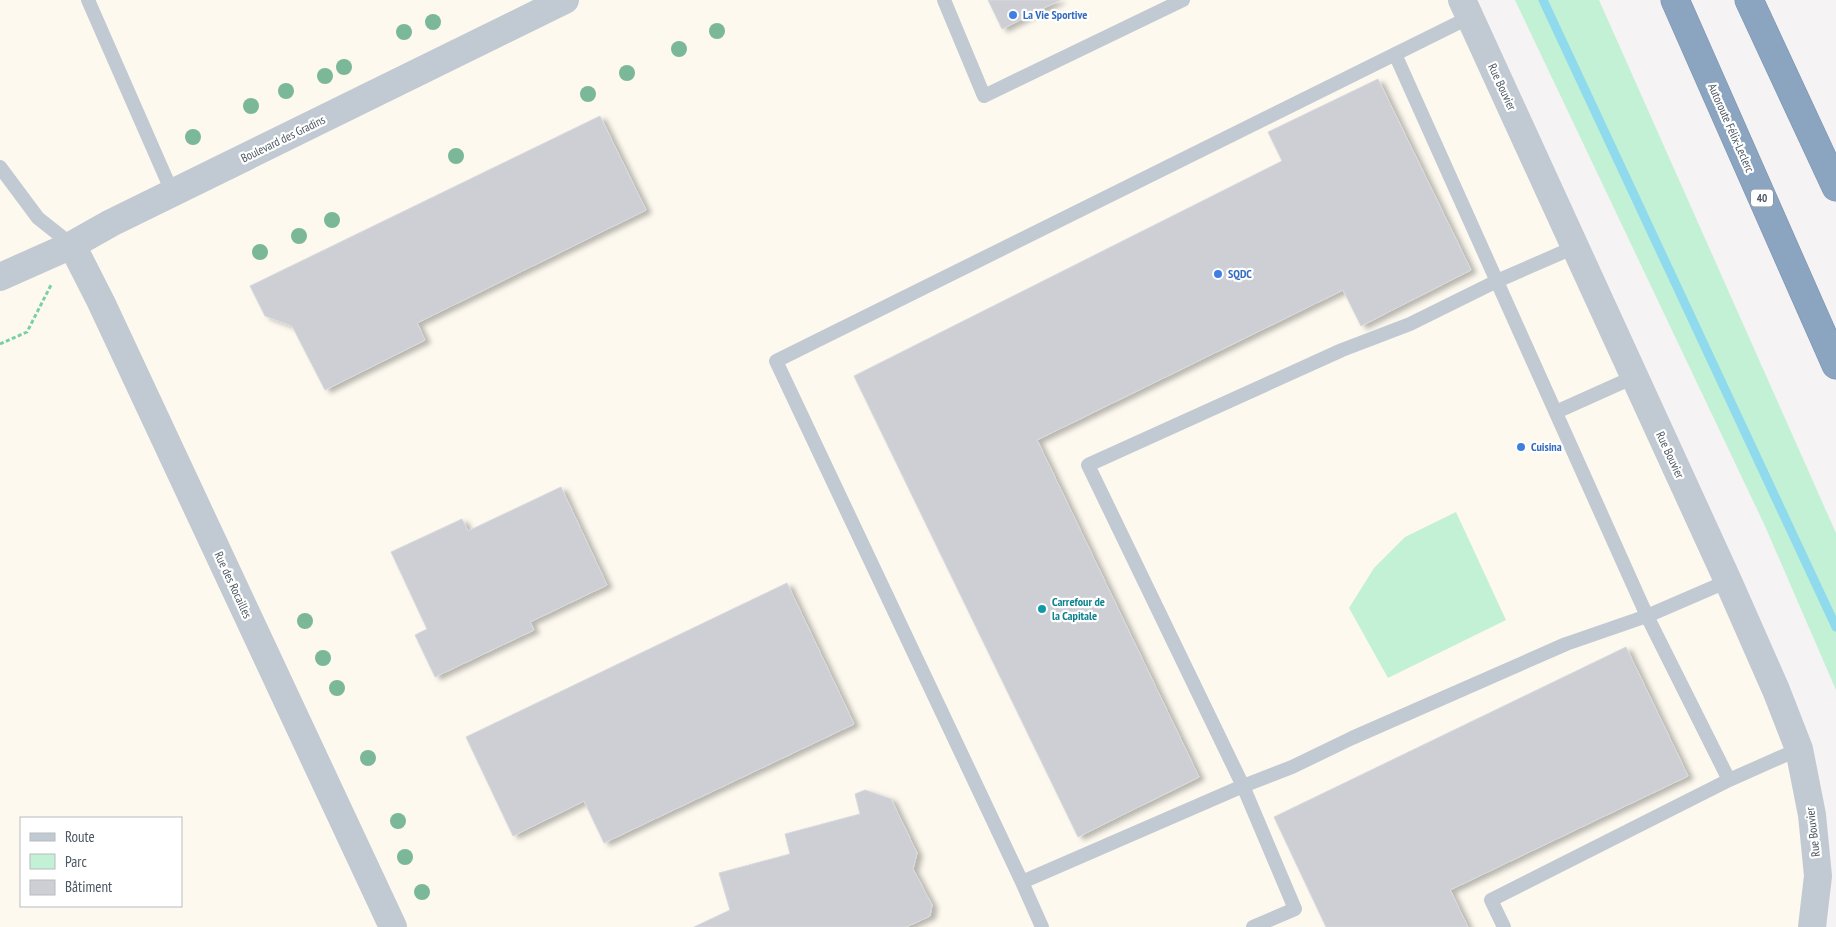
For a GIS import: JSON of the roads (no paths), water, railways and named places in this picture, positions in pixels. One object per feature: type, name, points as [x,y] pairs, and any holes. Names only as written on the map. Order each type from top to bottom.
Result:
[{"type":"highway","name":"Autoroute Félix-Leclerc","points":[[1673,0],[1836,364]]},
{"type":"highway","points":[[1749,0],[1836,187]]},
{"type":"street","name":"Boulevard des Gradins","points":[[0,277],[72,245],[111,223],[565,0]]},
{"type":"street","name":"Rue Bouvier","points":[[1466,9],[1728,581],[1776,690],[1799,749],[1812,815],[1818,876],[1812,927]]},
{"type":"street","name":"Rue des Rocailles","points":[[72,245],[106,311],[393,927]]},
{"type":"lane","points":[[88,0],[173,194]]},
{"type":"lane","points":[[944,0],[984,96],[1183,0]]},
{"type":"lane","points":[[1042,927],[776,360],[1395,54],[1466,9]]},
{"type":"lane","points":[[1395,54],[1647,616],[1729,780]]},
{"type":"lane","points":[[0,167],[38,218],[72,245]]},
{"type":"lane","points":[[1254,927],[1295,909],[1243,786],[1088,465],[1342,350],[1410,324],[1496,281],[1574,246]]},
{"type":"lane","points":[[1556,412],[1634,377]]},
{"type":"lane","points":[[1022,882],[1243,786],[1292,767],[1352,738],[1566,644],[1647,616],[1728,581]]},
{"type":"lane","points":[[1504,927],[1491,900],[1729,780],[1799,749]]},
{"type":"waterway","points":[[1543,0],[1836,627]]},
{"type":"place","name":"La Vie Sportive","points":[[1013,15]]},
{"type":"place","name":"SQDC","points":[[1218,274]]},
{"type":"place","name":"Cuisina","points":[[1521,447]]},
{"type":"place","name":"Carrefour de la Capitale","points":[[1042,609]]}]
